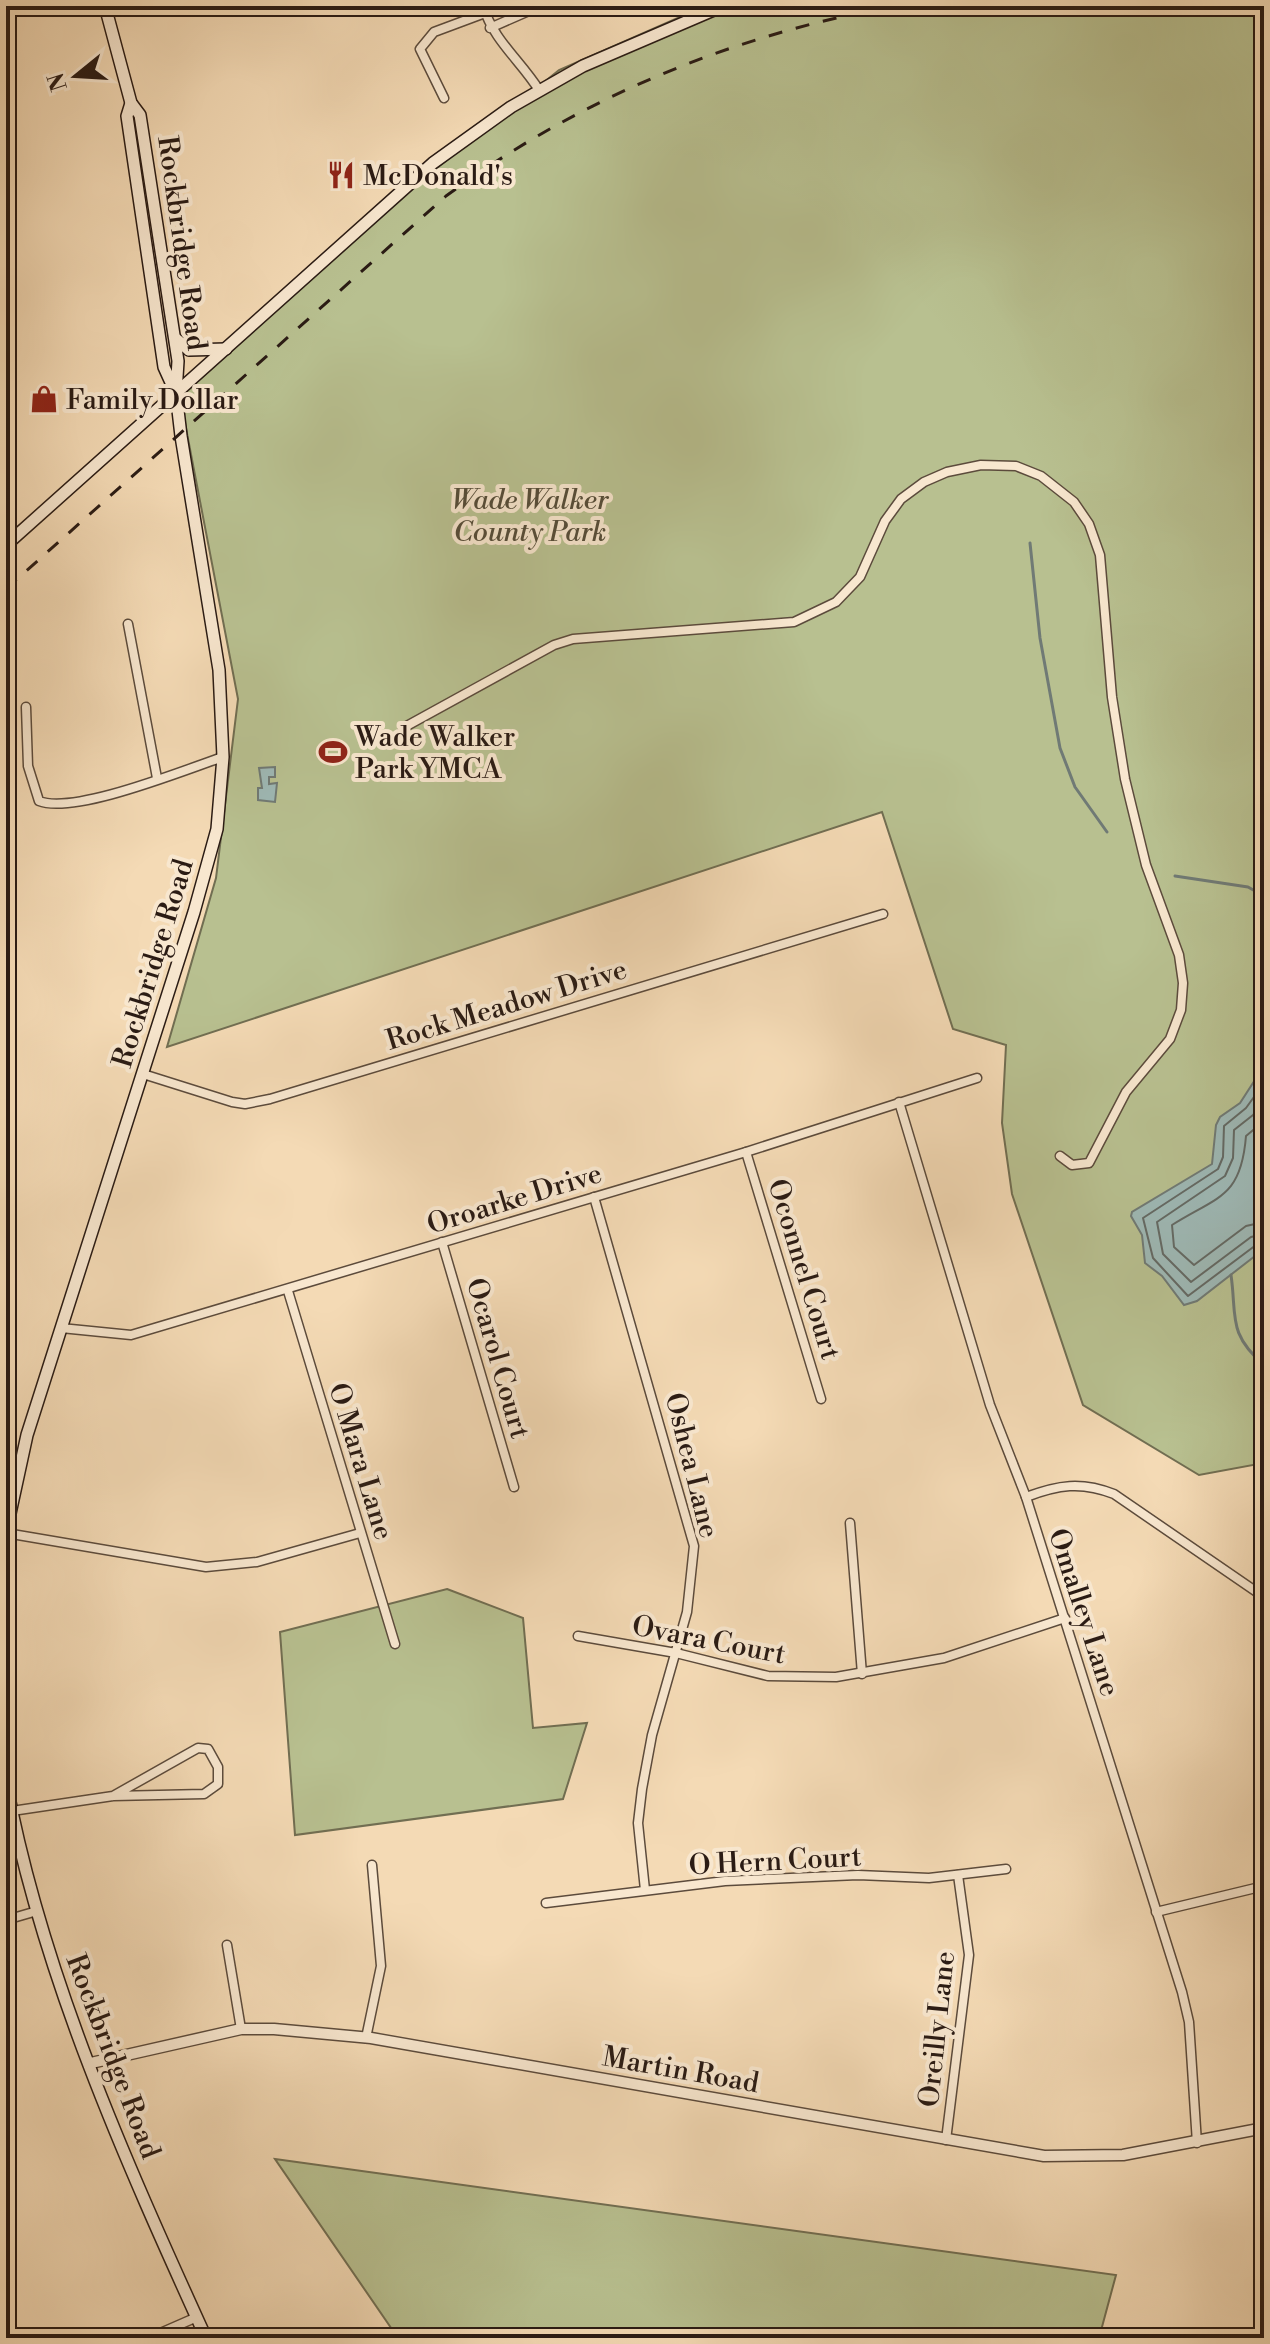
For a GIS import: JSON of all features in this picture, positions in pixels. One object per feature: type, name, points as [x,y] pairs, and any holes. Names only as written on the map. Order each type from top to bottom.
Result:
[{"type":"main road","name":"Rockbridge Road","points":[[6,1533],[27,1435],[143,1074],[217,829],[223,757],[219,670],[176,393],[178,361],[140,115],[131,103],[105,6]]},
{"type":"main road","points":[[6,545],[433,163],[539,90],[633,43],[723,6]]},
{"type":"main road","name":"Rockbridge Road","points":[[131,103],[127,116],[164,367],[176,393]]},
{"type":"main road","points":[[174,337],[189,350],[227,349]]},
{"type":"main road","name":"Rockbridge Road","points":[[6,1782],[37,1911],[91,2063],[133,2175],[206,2338]]},
{"type":"street","points":[[444,98],[420,49],[434,32],[484,10],[490,28],[539,90]]},
{"type":"street","points":[[490,28],[531,10]]},
{"type":"street","points":[[403,728],[554,645],[573,639],[794,622],[836,602],[860,577],[892,510],[911,490],[934,476],[981,465],[1002,464],[1029,470],[1053,483],[1082,513],[1100,555],[1112,697],[1125,779],[1146,865],[1179,955],[1183,983],[1181,1010],[1170,1039],[1126,1092],[1089,1163],[1072,1165],[1060,1156]]},
{"type":"street","points":[[128,624],[157,778]]},
{"type":"street","points":[[26,707],[28,766],[39,801],[65,805],[223,757]]},
{"type":"street","name":"Rock Meadow Drive","points":[[143,1074],[232,1102],[258,1101],[883,914]]},
{"type":"street","name":"Oroarke Drive","points":[[61,1328],[131,1335],[288,1291],[746,1152],[977,1078]]},
{"type":"street","name":"Omalley Lane","points":[[899,1102],[990,1405],[1026,1497],[1189,2022],[1197,2143]]},
{"type":"street","name":"Oconnel Court","points":[[746,1152],[821,1399]]},
{"type":"street","name":"Oshea Lane","points":[[594,1197],[692,1533],[693,1574],[676,1653],[652,1735],[642,1789],[638,1823],[645,1890]]},
{"type":"street","name":"Ocarol Court","points":[[442,1242],[514,1487]]},
{"type":"street","name":"O Mara Lane","points":[[288,1291],[395,1644]]},
{"type":"street","points":[[1026,1497],[1069,1485],[1096,1487],[1114,1494],[1264,1597]]},
{"type":"street","points":[[850,1523],[862,1674]]},
{"type":"street","points":[[6,1533],[206,1567],[257,1562],[360,1533]]},
{"type":"street","name":"Ovara Court","points":[[578,1636],[676,1653],[768,1676],[814,1678],[862,1674],[944,1658],[1065,1618]]},
{"type":"street","points":[[12,1811],[113,1796],[204,1794],[218,1784],[218,1767],[208,1749],[198,1748],[113,1796]]},
{"type":"street","points":[[366,2038],[381,1966],[379,1916],[372,1865]]},
{"type":"street","name":"O Hern Court","points":[[546,1903],[645,1890],[794,1877],[858,1875],[905,1879],[1006,1869]]},
{"type":"street","name":"Oreilly Lane","points":[[946,2140],[969,1955],[958,1875]]},
{"type":"street","points":[[1156,1912],[1264,1886]]},
{"type":"street","points":[[6,1920],[37,1911]]},
{"type":"street","points":[[227,1945],[241,2029]]},
{"type":"street","name":"Martin Road","points":[[91,2063],[241,2029],[366,2038],[1014,2153],[1075,2157],[1123,2155],[1264,2128]]},
{"type":"street","points":[[149,2338],[197,2317]]},
{"type":"green space","name":"Wade Walker County Park","points":[[705,6],[1264,6],[1264,1463],[1199,1475],[1083,1405],[1012,1194],[1002,1123],[1006,1045],[953,1029],[882,812],[167,1047],[216,878],[238,699],[180,397],[412,188],[559,70]]},
{"type":"green space","points":[[447,1589],[523,1618],[533,1728],[587,1723],[563,1799],[295,1835],[280,1632]]},
{"type":"green space","points":[[275,2159],[1116,2275],[1099,2338],[398,2338]]},
{"type":"water","points":[[275,767],[275,777],[269,777],[269,784],[277,783],[275,802],[258,800],[258,788],[262,788],[259,768]]},
{"type":"water","points":[[1264,1066],[1264,1249],[1197,1301],[1184,1305],[1162,1276],[1145,1263],[1142,1235],[1131,1216],[1132,1212],[1212,1164],[1216,1125],[1220,1117],[1240,1103]]},
{"type":"waterway","points":[[1030,543],[1040,638],[1060,748],[1075,787],[1107,832]]},
{"type":"waterway","points":[[1175,876],[1248,887],[1264,896]]},
{"type":"waterway","points":[[1231,1275],[1239,1333],[1252,1354],[1264,1365]]},
{"type":"railway","points":[[6,589],[446,196],[497,161],[604,100],[660,75],[775,34],[895,6]]},
{"type":"place","name":"McDonald's","points":[[341,175]]},
{"type":"place","name":"Family Dollar","points":[[44,399]]},
{"type":"place","name":"Wade Walker Park YMCA","points":[[333,752]]}]
